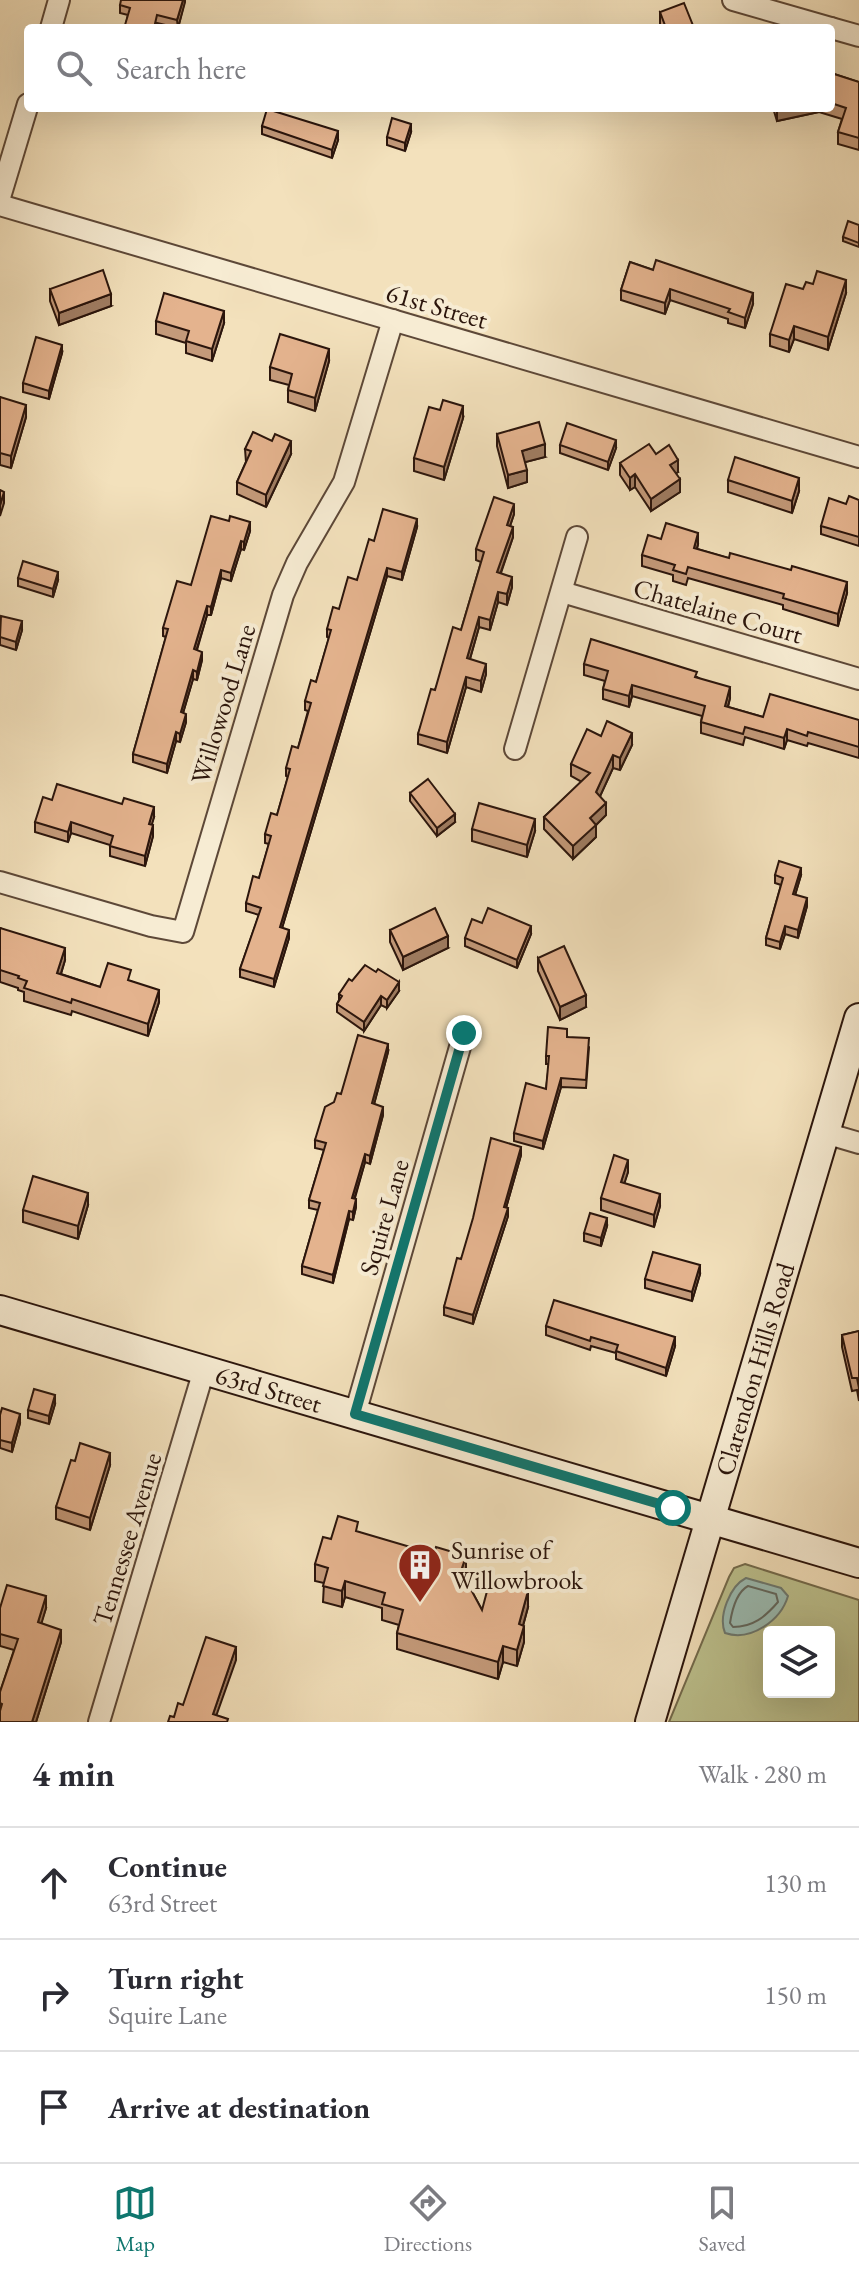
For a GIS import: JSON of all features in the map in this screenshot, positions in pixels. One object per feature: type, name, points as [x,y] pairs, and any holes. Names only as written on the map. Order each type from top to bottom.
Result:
[{"type":"main road","name":"Clarendon Hills Road","points":[[650,1722],[859,1018]]},
{"type":"main road","name":"63rd Street","points":[[0,1310],[859,1563]]},
{"type":"street","points":[[52,24],[59,0]]},
{"type":"street","points":[[733,0],[817,24]]},
{"type":"street","points":[[835,29],[859,36]]},
{"type":"street","points":[[0,197],[26,112]]},
{"type":"street","name":"61st Street","points":[[0,205],[859,457]]},
{"type":"street","name":"Willowood Lane","points":[[0,882],[151,926],[183,932],[283,595],[297,563],[344,482],[393,320]]},
{"type":"street","points":[[515,749],[577,537]]},
{"type":"street","name":"Chatelaine Court","points":[[562,592],[859,679]]},
{"type":"street","name":"Squire Lane","points":[[355,1414],[464,1033]]},
{"type":"street","points":[[825,1133],[859,1143]]},
{"type":"street","name":"Tennessee Avenue","points":[[99,1722],[204,1370]]},
{"type":"green space","points":[[745,1564],[859,1600],[859,1722],[669,1722],[734,1568]]},
{"type":"water","points":[[746,1578],[781,1588],[788,1596],[779,1613],[765,1626],[755,1632],[735,1635],[725,1633],[723,1618],[727,1602]]},
{"type":"building","points":[[121,0],[183,0],[177,20],[157,15],[155,24],[125,24],[130,8],[120,5]]},
{"type":"building","points":[[684,3],[692,24],[664,24],[660,12]]},
{"type":"building","points":[[835,74],[859,82],[859,138],[838,132],[846,108],[835,104]]},
{"type":"building","points":[[266,112],[277,112],[338,131],[332,150],[262,126]]},
{"type":"building","points":[[392,118],[411,124],[405,143],[387,137]]},
{"type":"building","points":[[848,221],[859,225],[859,243],[843,237]]},
{"type":"building","points":[[656,260],[753,293],[745,318],[728,312],[730,309],[670,289],[665,303],[621,290],[630,262],[653,270]]},
{"type":"building","points":[[103,270],[111,294],[59,313],[50,289]]},
{"type":"building","points":[[817,271],[846,280],[828,337],[794,326],[789,340],[770,334],[786,284],[803,289],[806,282],[813,284]]},
{"type":"building","points":[[164,293],[224,311],[212,349],[186,341],[189,331],[156,321]]},
{"type":"building","points":[[280,334],[329,349],[315,398],[288,390],[292,374],[270,367]]},
{"type":"building","points":[[36,337],[62,345],[49,391],[23,383]]},
{"type":"building","points":[[0,397],[26,405],[11,456],[0,453]]},
{"type":"building","points":[[443,400],[463,406],[444,467],[414,458],[429,407],[440,410]]},
{"type":"building","points":[[539,422],[545,444],[522,451],[527,470],[508,475],[497,434]]},
{"type":"building","points":[[567,423],[616,440],[608,462],[560,445]]},
{"type":"building","points":[[253,432],[272,441],[275,434],[291,441],[266,495],[237,482],[251,451],[245,449]]},
{"type":"building","points":[[649,444],[656,454],[669,445],[678,460],[670,465],[680,479],[651,499],[635,474],[630,478],[620,463]]},
{"type":"building","points":[[735,457],[799,478],[792,501],[728,480]]},
{"type":"building","points":[[849,496],[859,500],[859,537],[821,526],[829,498],[846,504]]},
{"type":"building","points":[[494,497],[514,504],[507,525],[513,527],[497,572],[512,577],[507,594],[498,592],[490,620],[479,617],[467,658],[486,664],[481,681],[466,677],[447,742],[418,734],[431,689],[435,690],[453,627],[461,630],[484,552],[476,549]]},
{"type":"building","points":[[383,509],[417,519],[402,572],[387,568],[280,927],[289,930],[274,979],[240,969],[261,908],[246,903],[253,876],[259,878],[271,836],[265,834],[271,813],[277,815],[290,769],[286,768],[292,746],[298,748],[311,703],[305,701],[311,680],[316,682],[331,630],[327,629],[333,607],[339,609],[348,577],[357,580],[369,539],[374,541]]},
{"type":"building","points":[[211,516],[229,521],[230,516],[250,522],[231,573],[221,570],[211,607],[207,606],[194,649],[202,652],[197,672],[193,670],[181,712],[186,714],[180,734],[176,732],[167,764],[133,754],[168,629],[163,628],[177,581],[191,585]]},
{"type":"building","points":[[666,523],[698,533],[694,548],[729,558],[730,553],[791,570],[792,566],[847,582],[838,614],[783,598],[784,594],[688,567],[686,574],[673,570],[675,565],[642,555],[648,535],[661,539]]},
{"type":"building","points":[[23,561],[58,572],[53,589],[18,578]]},
{"type":"building","points":[[1,616],[22,621],[16,642],[0,637]]},
{"type":"building","points":[[591,639],[697,672],[695,677],[730,687],[725,706],[763,717],[770,694],[859,720],[859,747],[787,729],[784,738],[745,727],[743,734],[701,722],[705,706],[632,685],[629,696],[603,689],[608,671],[584,664]]},
{"type":"building","points":[[607,721],[632,733],[620,758],[613,755],[596,792],[606,803],[590,818],[596,825],[573,846],[544,817],[590,773],[571,764],[587,729],[601,736]]},
{"type":"building","points":[[428,779],[455,814],[437,828],[410,793]]},
{"type":"building","points":[[57,784],[122,804],[124,798],[154,807],[145,856],[110,846],[113,836],[71,822],[68,832],[35,822],[43,797],[52,800]]},
{"type":"building","points":[[479,803],[535,819],[527,845],[472,829]]},
{"type":"building","points":[[779,861],[801,868],[793,894],[807,898],[798,930],[785,926],[780,942],[766,938],[783,878],[775,875]]},
{"type":"building","points":[[435,908],[448,936],[403,957],[390,930]]},
{"type":"building","points":[[488,908],[531,926],[517,960],[465,938],[472,919],[482,923]]},
{"type":"building","points":[[0,928],[65,948],[57,973],[100,987],[108,963],[131,970],[128,980],[159,990],[148,1024],[72,999],[71,1003],[24,988],[27,981],[0,970]]},
{"type":"building","points":[[564,946],[586,995],[560,1007],[538,958]]},
{"type":"building","points":[[365,965],[399,982],[387,1000],[381,996],[364,1022],[337,1004],[342,996],[339,994],[349,979],[352,981]]},
{"type":"building","points":[[548,1027],[567,1029],[567,1037],[589,1038],[586,1080],[561,1078],[543,1141],[514,1133],[526,1083],[546,1089]]},
{"type":"building","points":[[358,1035],[388,1044],[372,1103],[383,1107],[370,1156],[365,1154],[352,1198],[356,1199],[353,1212],[349,1211],[333,1275],[302,1266],[320,1203],[309,1200],[326,1143],[315,1140],[325,1107],[334,1102],[337,1093],[341,1094]]},
{"type":"building","points":[[491,1138],[521,1147],[504,1207],[508,1208],[473,1315],[444,1307],[457,1258],[461,1259],[473,1218]]},
{"type":"building","points":[[614,1155],[628,1160],[621,1182],[660,1194],[654,1215],[601,1198]]},
{"type":"building","points":[[33,1176],[88,1193],[78,1226],[23,1210]]},
{"type":"building","points":[[590,1213],[607,1218],[601,1238],[584,1233]]},
{"type":"building","points":[[653,1252],[700,1265],[692,1292],[645,1279]]},
{"type":"building","points":[[554,1300],[675,1337],[666,1368],[616,1351],[618,1345],[591,1337],[590,1341],[546,1326]]},
{"type":"building","points":[[859,1331],[859,1388],[857,1378],[852,1378],[842,1335]]},
{"type":"building","points":[[34,1389],[55,1395],[49,1416],[28,1410]]},
{"type":"building","points":[[2,1408],[20,1414],[12,1443],[0,1440]]},
{"type":"building","points":[[80,1443],[110,1453],[90,1518],[56,1507],[71,1460],[75,1461]]},
{"type":"building","name":"Sunrise of Willowbrook","points":[[338,1516],[358,1522],[356,1531],[434,1554],[436,1547],[466,1556],[461,1571],[482,1610],[490,1580],[528,1591],[519,1624],[524,1626],[517,1650],[503,1646],[498,1662],[397,1633],[403,1610],[382,1604],[385,1593],[345,1581],[342,1591],[323,1586],[328,1568],[315,1564],[323,1537],[331,1539]]},
{"type":"building","points":[[7,1585],[46,1596],[38,1622],[61,1630],[32,1722],[0,1722],[0,1692],[18,1639],[0,1634],[0,1608]]},
{"type":"building","points":[[206,1637],[236,1647],[213,1714],[228,1719],[227,1722],[168,1722],[170,1716],[174,1717],[178,1703],[183,1705]]},
{"type":"place","name":"Sunrise of Willowbrook","points":[[420,1604]]},
{"type":"route","points":[[464,1033],[355,1414],[673,1508]]}]
